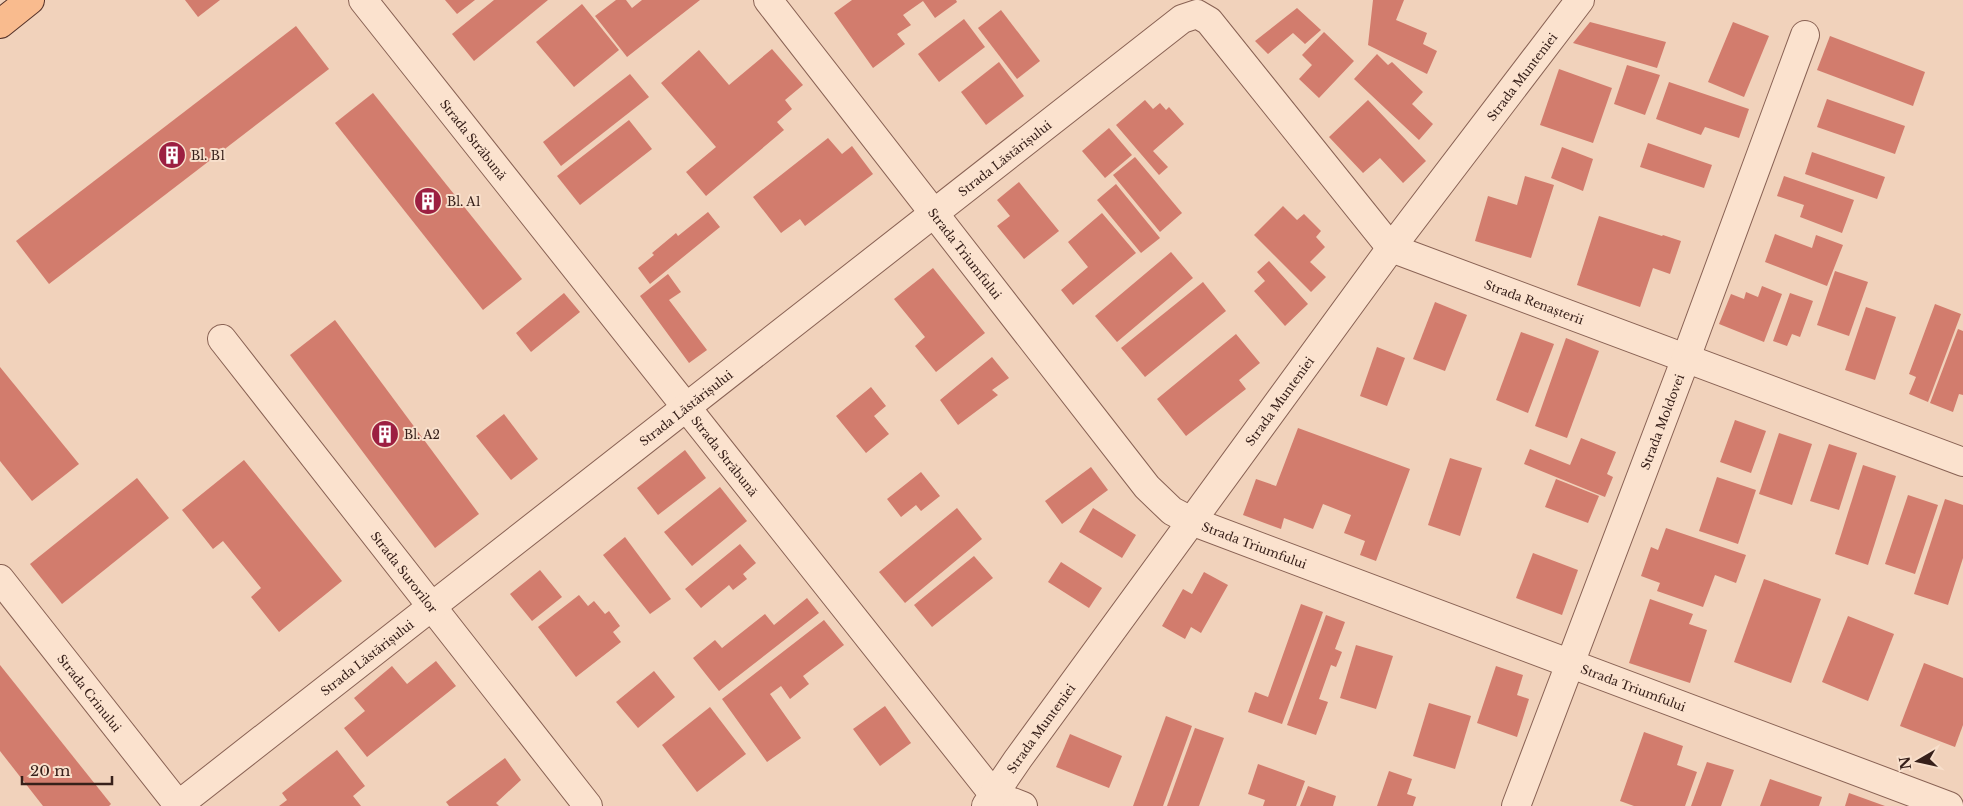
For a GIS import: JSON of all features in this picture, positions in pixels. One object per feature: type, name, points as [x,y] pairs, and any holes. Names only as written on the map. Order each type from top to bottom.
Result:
[{"type":"main road","points":[[0,24],[30,0]]},
{"type":"street","name":"Strada Străbună","points":[[363,0],[685,406],[990,801]]},
{"type":"street","name":"Strada Triumfului","points":[[768,0],[1147,487],[1172,511],[1191,521],[1949,806]]},
{"type":"street","name":"Strada Munteniei","points":[[990,801],[1018,759],[1391,248],[1580,0]]},
{"type":"street","name":"Strada Lăstărișului","points":[[178,806],[685,406],[1182,19],[1197,14],[1209,21],[1391,248]]},
{"type":"street","name":"Strada Moldovei","points":[[1516,806],[1686,358],[1805,35]]},
{"type":"street","name":"Strada Renașterii","points":[[1391,248],[1963,462]]},
{"type":"street","name":"Strada Surorilor","points":[[222,339],[430,607],[588,806]]},
{"type":"street","name":"Strada Crinului","points":[[0,579],[178,806]]},
{"type":"street","points":[[990,801],[1023,806]]},
{"type":"building","points":[[185,0],[220,0],[198,17]]},
{"type":"building","points":[[445,0],[475,0],[457,14]]},
{"type":"building","points":[[494,0],[548,0],[474,61],[452,34]]},
{"type":"building","points":[[616,0],[626,0],[632,8],[642,0],[700,0],[627,57],[595,16]]},
{"type":"building","points":[[852,0],[956,0],[957,2],[935,18],[923,1],[903,15],[911,25],[897,34],[905,44],[873,68],[834,13]]},
{"type":"building","points":[[1373,0],[1404,0],[1396,20],[1427,33],[1423,44],[1437,51],[1427,74],[1368,45]]},
{"type":"building","points":[[582,4],[619,50],[574,87],[536,42]]},
{"type":"building","points":[[1297,8],[1321,30],[1305,44],[1293,33],[1268,54],[1255,41]]},
{"type":"building","points":[[1001,10],[1040,61],[1017,79],[978,28]]},
{"type":"building","points":[[964,19],[985,47],[939,82],[918,54]]},
{"type":"building","points":[[1590,22],[1666,42],[1657,68],[1573,43]]},
{"type":"building","points":[[1733,22],[1769,36],[1744,97],[1708,82]]},
{"type":"building","name":"Bl. B1","points":[[296,26],[329,69],[49,284],[16,241]]},
{"type":"building","points":[[1324,32],[1354,61],[1319,98],[1299,79],[1312,65],[1302,55]]},
{"type":"building","points":[[1830,36],[1925,72],[1913,106],[1817,70]]},
{"type":"building","points":[[772,49],[803,85],[785,100],[792,109],[777,122],[784,130],[706,196],[686,172],[716,147],[661,83],[699,50],[729,85]]},
{"type":"building","points":[[1377,54],[1388,65],[1392,62],[1423,92],[1412,104],[1433,124],[1419,140],[1354,79]]},
{"type":"building","points":[[999,62],[1024,96],[986,125],[961,92]]},
{"type":"building","points":[[1627,65],[1660,75],[1645,115],[1614,104]]},
{"type":"building","points":[[1559,69],[1612,88],[1593,143],[1540,125]]},
{"type":"building","points":[[630,74],[649,97],[561,166],[543,142]]},
{"type":"building","points":[[1669,82],[1749,109],[1739,138],[1705,127],[1701,135],[1656,119]]},
{"type":"building","name":"Bl. A1","points":[[373,93],[522,279],[483,310],[335,123]]},
{"type":"building","points":[[1827,99],[1905,126],[1895,154],[1817,127]]},
{"type":"building","points":[[1145,100],[1153,109],[1160,103],[1166,110],[1169,107],[1184,124],[1153,151],[1168,167],[1159,175],[1116,125]]},
{"type":"building","points":[[1368,100],[1426,161],[1403,183],[1380,158],[1363,173],[1329,137]]},
{"type":"building","points":[[629,120],[652,149],[580,205],[557,176]]},
{"type":"building","points":[[1109,128],[1132,155],[1105,178],[1082,151]]},
{"type":"building","points":[[828,138],[842,154],[852,146],[873,174],[805,226],[800,219],[781,233],[753,197]]},
{"type":"building","points":[[1648,143],[1712,165],[1704,188],[1640,167]]},
{"type":"building","points":[[1562,147],[1593,159],[1583,191],[1551,178]]},
{"type":"building","points":[[1812,152],[1885,177],[1877,199],[1805,174]]},
{"type":"building","points":[[1135,157],[1182,213],[1160,232],[1113,175]]},
{"type":"building","points":[[1525,176],[1554,185],[1531,258],[1475,241],[1488,196],[1517,205]]},
{"type":"building","points":[[1784,176],[1854,200],[1842,233],[1800,217],[1804,205],[1777,196]]},
{"type":"building","points":[[1019,182],[1059,231],[1024,259],[997,226],[1010,216],[997,200]]},
{"type":"building","points":[[1116,184],[1160,238],[1141,253],[1097,200]]},
{"type":"building","points":[[1283,206],[1297,220],[1304,214],[1321,231],[1316,237],[1325,247],[1310,262],[1326,277],[1311,292],[1254,235]]},
{"type":"building","points":[[708,212],[720,227],[650,284],[638,268],[654,255],[652,253],[676,233],[678,236]]},
{"type":"building","points":[[1102,213],[1136,253],[1073,305],[1061,290],[1088,267],[1068,242]]},
{"type":"building","points":[[1599,216],[1681,241],[1670,274],[1653,268],[1640,307],[1577,285]]},
{"type":"building","points":[[1775,234],[1812,248],[1816,235],[1843,245],[1827,286],[1765,262]]},
{"type":"building","points":[[1171,252],[1193,278],[1117,342],[1095,316]]},
{"type":"building","points":[[1269,261],[1308,304],[1285,326],[1254,291],[1265,281],[1257,272]]},
{"type":"building","points":[[933,268],[985,333],[936,372],[915,346],[925,337],[894,299]]},
{"type":"building","points":[[1835,271],[1868,282],[1849,336],[1817,325]]},
{"type":"building","points":[[668,274],[681,292],[669,300],[707,350],[689,363],[640,296]]},
{"type":"building","points":[[1203,282],[1226,311],[1145,377],[1121,348]]},
{"type":"building","points":[[1762,286],[1782,294],[1764,342],[1719,324],[1731,294],[1744,299],[1746,292],[1758,297]]},
{"type":"building","points":[[564,293],[580,312],[531,352],[516,333]]},
{"type":"building","points":[[1790,293],[1813,301],[1800,337],[1792,334],[1787,346],[1773,341]]},
{"type":"building","points":[[1435,302],[1467,315],[1445,371],[1413,359]]},
{"type":"building","points":[[1935,304],[1961,314],[1928,402],[1909,394],[1916,377],[1909,374]]},
{"type":"building","points":[[1866,307],[1896,317],[1875,380],[1845,370]]},
{"type":"building","name":"Bl. A2","points":[[335,320],[479,514],[435,548],[290,355]]},
{"type":"building","points":[[1958,329],[1963,331],[1963,395],[1959,394],[1953,412],[1930,403]]},
{"type":"building","points":[[1521,332],[1554,344],[1528,413],[1496,400]]},
{"type":"building","points":[[1236,334],[1260,363],[1239,380],[1246,389],[1186,436],[1157,399]]},
{"type":"building","points":[[1566,338],[1599,351],[1567,438],[1535,426]]},
{"type":"building","points":[[1377,347],[1405,358],[1387,406],[1360,396]]},
{"type":"building","points":[[992,357],[1009,378],[992,390],[998,395],[958,425],[940,400]]},
{"type":"building","points":[[0,367],[79,464],[32,501],[0,461]]},
{"type":"building","points":[[871,387],[886,406],[874,416],[889,434],[866,453],[836,416]]},
{"type":"building","points":[[504,414],[538,459],[511,480],[476,436]]},
{"type":"building","points":[[1735,420],[1766,431],[1751,473],[1720,462]]},
{"type":"building","points":[[1298,428],[1410,469],[1376,561],[1360,555],[1365,541],[1344,533],[1351,515],[1323,504],[1313,529],[1284,518],[1281,529],[1243,515],[1256,479],[1276,486]]},
{"type":"building","points":[[1779,433],[1812,444],[1792,505],[1759,494]]},
{"type":"building","points":[[1581,438],[1616,452],[1607,474],[1613,477],[1605,497],[1524,464],[1530,449],[1570,465]]},
{"type":"building","points":[[1829,444],[1857,453],[1839,510],[1810,501]]},
{"type":"building","points":[[685,450],[706,478],[658,515],[637,488]]},
{"type":"building","points":[[1450,458],[1482,468],[1460,536],[1428,525]]},
{"type":"building","points":[[244,460],[342,581],[279,632],[251,597],[261,588],[223,541],[213,549],[182,510]]},
{"type":"building","points":[[1863,465],[1896,476],[1868,565],[1835,554]]},
{"type":"building","points":[[1091,467],[1108,490],[1062,524],[1045,501]]},
{"type":"building","points":[[921,472],[940,496],[921,511],[916,505],[901,517],[887,499]]},
{"type":"building","points":[[1717,477],[1756,490],[1738,544],[1699,531]]},
{"type":"building","points":[[137,478],[169,518],[62,604],[30,564]]},
{"type":"building","points":[[1556,479],[1599,496],[1588,523],[1545,507]]},
{"type":"building","points":[[720,487],[747,521],[692,566],[664,532]]},
{"type":"building","points":[[1908,495],[1938,505],[1915,574],[1885,564]]},
{"type":"building","points":[[1945,499],[1963,505],[1963,558],[1948,605],[1914,594]]},
{"type":"building","points":[[957,508],[982,539],[905,603],[879,572]]},
{"type":"building","points":[[1093,508],[1136,535],[1122,558],[1079,532]]},
{"type":"building","points":[[1666,528],[1746,555],[1736,583],[1715,575],[1703,607],[1657,591],[1660,583],[1641,576],[1651,547],[1658,550]]},
{"type":"building","points":[[625,537],[671,599],[650,614],[603,555]]},
{"type":"building","points":[[740,544],[756,563],[743,574],[747,579],[733,590],[729,585],[701,608],[685,589]]},
{"type":"building","points":[[1533,553],[1578,570],[1562,615],[1516,598]]},
{"type":"building","points":[[974,556],[993,578],[932,627],[914,605]]},
{"type":"building","points":[[1061,562],[1102,588],[1089,608],[1048,582]]},
{"type":"building","points":[[540,570],[562,597],[532,621],[510,594]]},
{"type":"building","points":[[1204,572],[1228,585],[1201,633],[1191,627],[1185,639],[1162,626],[1183,589],[1192,594]]},
{"type":"building","points":[[1764,579],[1821,599],[1791,683],[1734,662]]},
{"type":"building","points":[[579,595],[588,606],[594,601],[605,614],[609,611],[620,626],[613,632],[621,642],[576,677],[538,627]]},
{"type":"building","points":[[807,598],[819,613],[719,691],[693,658],[715,640],[722,648],[765,614],[774,625]]},
{"type":"building","points":[[1650,599],[1693,614],[1689,624],[1707,630],[1690,683],[1629,663]]},
{"type":"building","points":[[1301,604],[1323,612],[1282,724],[1248,712],[1255,692],[1268,697]]},
{"type":"building","points":[[1326,615],[1345,622],[1335,649],[1342,652],[1336,667],[1331,665],[1319,699],[1328,702],[1316,735],[1287,725]]},
{"type":"building","points":[[1848,616],[1894,634],[1868,701],[1822,682]]},
{"type":"building","points":[[824,620],[844,645],[803,676],[809,684],[790,699],[781,686],[770,694],[801,738],[767,762],[722,699]]},
{"type":"building","points":[[1356,645],[1393,656],[1376,709],[1340,698]]},
{"type":"building","points":[[436,661],[456,686],[367,757],[344,728],[365,711],[354,698],[392,666],[407,684]]},
{"type":"building","points":[[1924,663],[1963,678],[1963,725],[1955,747],[1900,726]]},
{"type":"building","points":[[0,665],[111,804],[109,806],[43,806],[0,751]]},
{"type":"building","points":[[1496,666],[1523,675],[1517,695],[1529,699],[1517,737],[1477,723]]},
{"type":"building","points":[[654,671],[675,697],[638,728],[616,702]]},
{"type":"building","points":[[1429,703],[1471,716],[1455,769],[1413,756]]},
{"type":"building","points":[[885,706],[911,743],[880,766],[853,729]]},
{"type":"building","points":[[710,707],[746,754],[697,792],[662,745]]},
{"type":"building","points":[[1166,716],[1192,726],[1163,806],[1133,806]]},
{"type":"building","points":[[1195,728],[1224,738],[1199,806],[1167,806]]},
{"type":"building","points":[[1644,732],[1683,746],[1677,765],[1697,772],[1685,806],[1634,806],[1620,801]]},
{"type":"building","points":[[1070,734],[1122,756],[1109,788],[1056,767]]},
{"type":"building","points":[[337,750],[365,786],[353,796],[361,806],[279,806],[287,800],[282,793]]},
{"type":"building","points":[[505,758],[521,780],[496,803],[499,806],[449,806],[446,802]]},
{"type":"building","points":[[1707,762],[1734,770],[1721,806],[1691,806]]},
{"type":"building","points":[[1258,764],[1305,781],[1296,806],[1263,806],[1265,800],[1248,794]]},
{"type":"building","points":[[1389,771],[1412,779],[1407,794],[1416,797],[1413,806],[1377,806]]},
{"type":"building","points":[[1770,779],[1822,797],[1819,806],[1760,806]]},
{"type":"building","points":[[1308,786],[1336,796],[1333,806],[1300,806]]},
{"type":"building","points":[[1849,793],[1885,806],[1845,806]]},
{"type":"place","name":"Bl. B1","points":[[172,155]]},
{"type":"place","name":"Bl. A1","points":[[428,201]]},
{"type":"place","name":"Bl. A2","points":[[385,434]]}]
